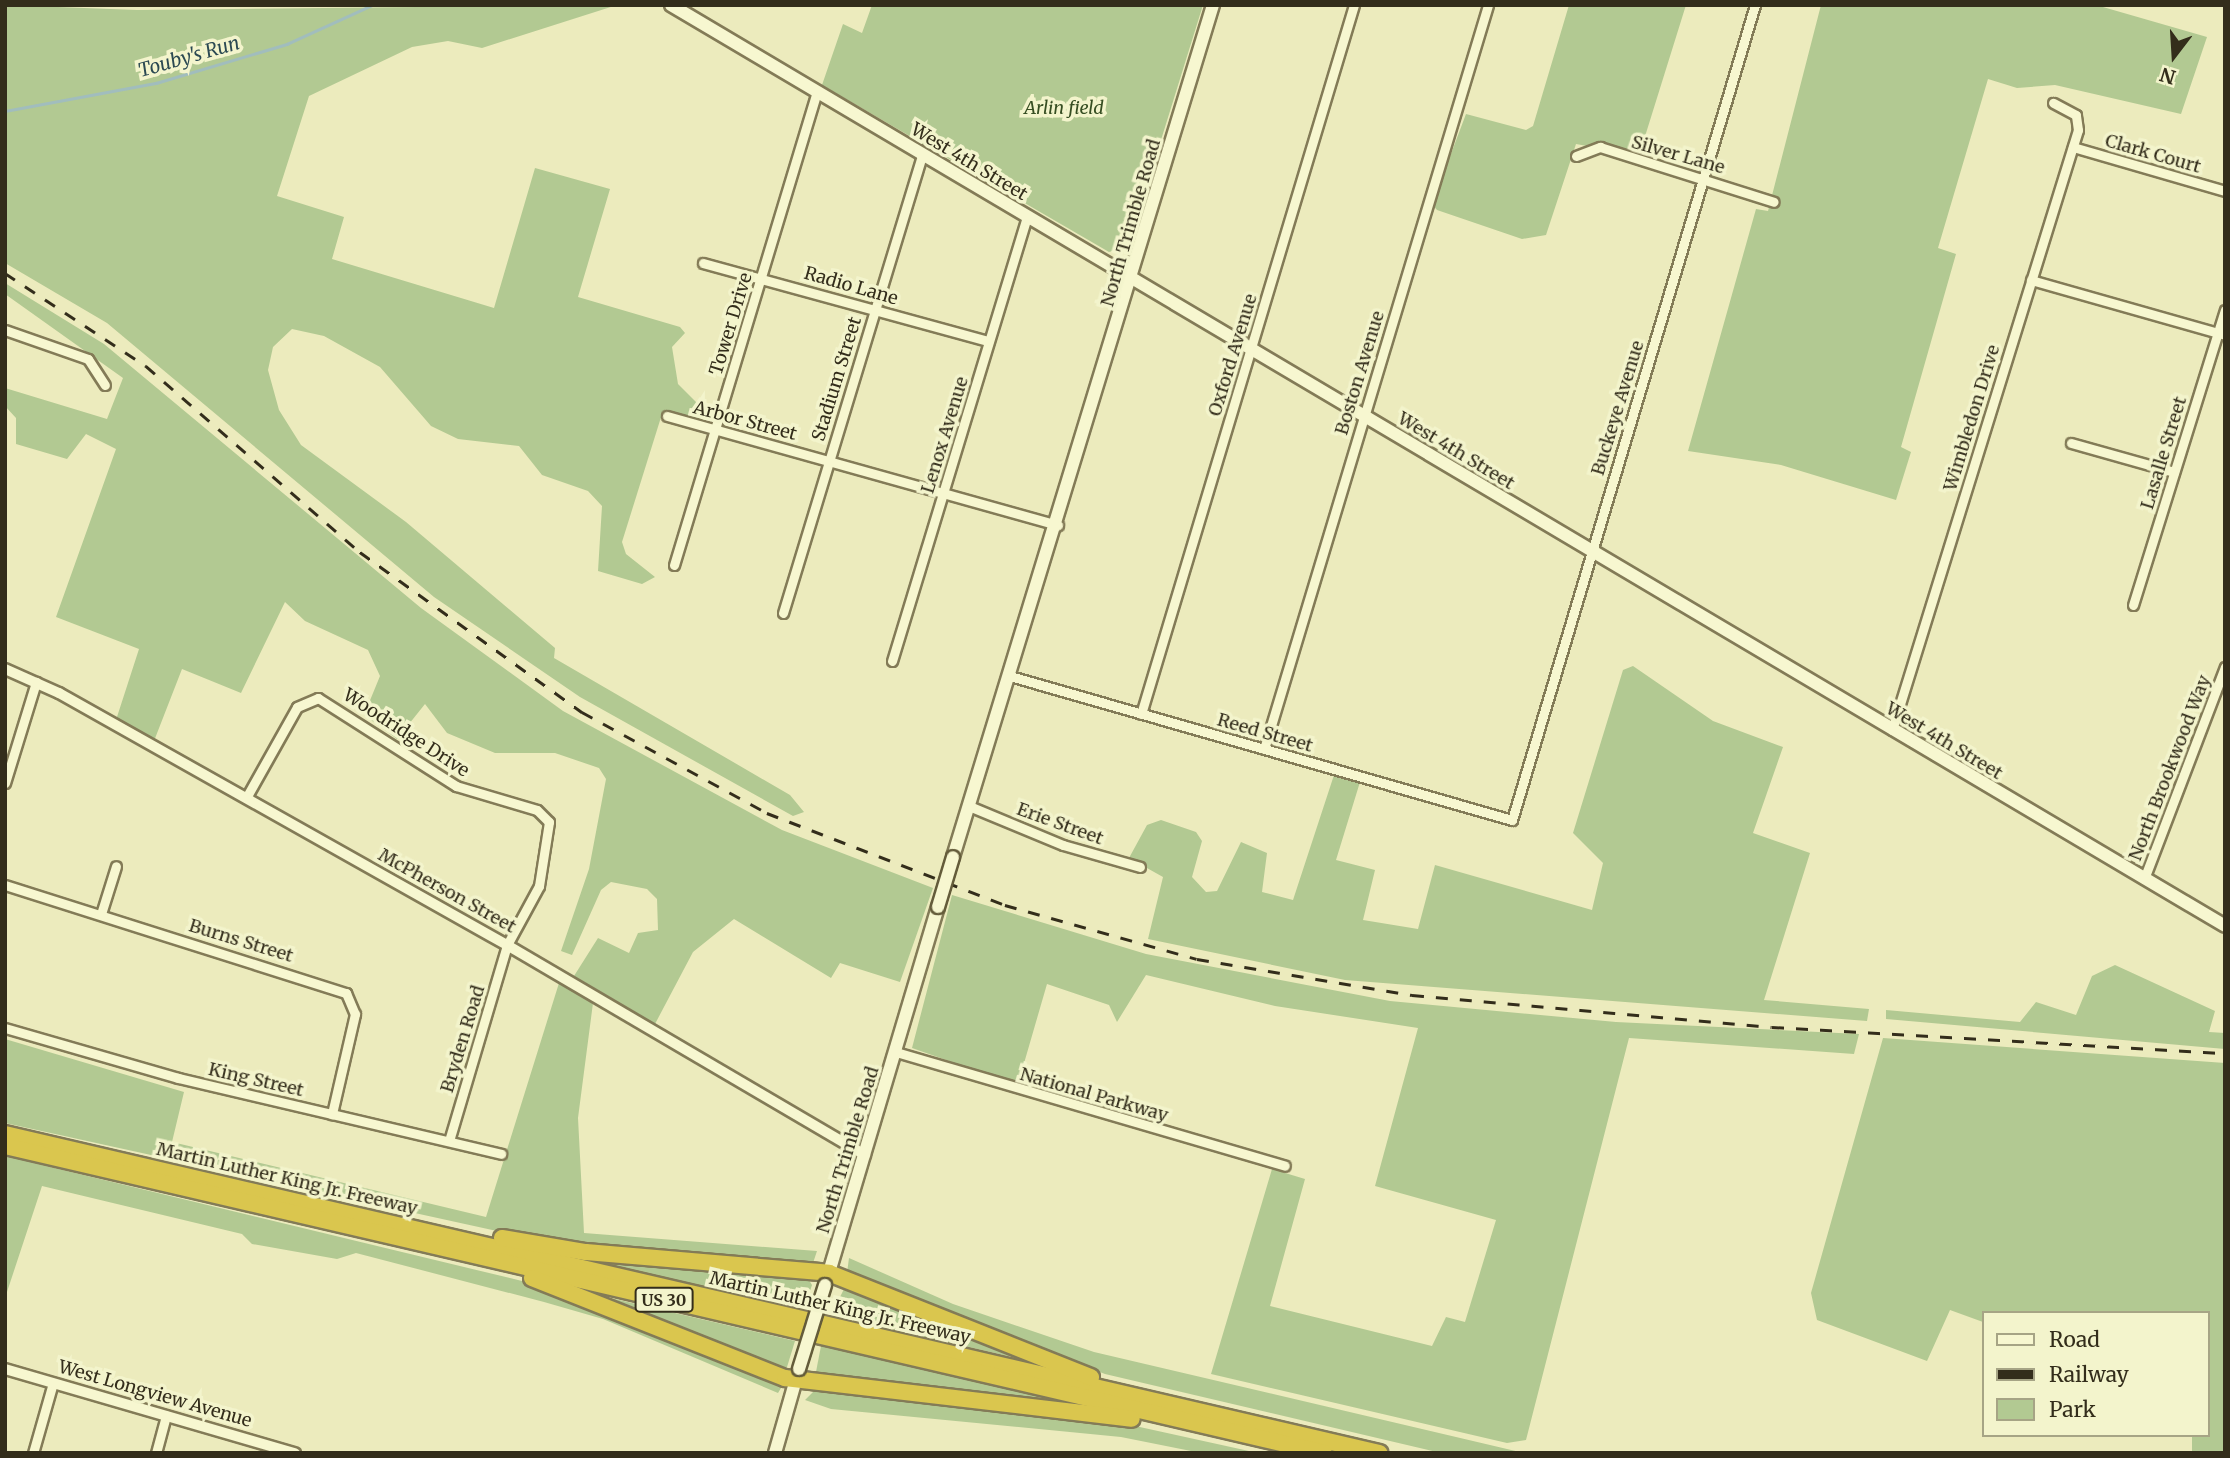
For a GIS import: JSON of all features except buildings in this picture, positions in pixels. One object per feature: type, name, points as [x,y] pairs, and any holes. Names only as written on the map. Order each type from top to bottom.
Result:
[{"type":"highway","name":"Martin Luther King Jr. Freeway","points":[[5,1133],[1379,1453]]},
{"type":"highway","name":"Martin Luther King Jr. Freeway","points":[[5,1146],[1324,1453]]},
{"type":"highway","points":[[240,1188],[564,1250],[827,1279],[1067,1368],[1210,1413]]},
{"type":"highway","points":[[290,1213],[534,1279],[797,1375],[1059,1406],[1292,1453]]},
{"type":"main road","name":"West 4th Street","points":[[671,5],[2225,926]]},
{"type":"main road","name":"North Trimble Road","points":[[775,1453],[938,906],[1081,451],[1213,5]]},
{"type":"street","name":"Oxford Avenue","points":[[1142,714],[1354,5]]},
{"type":"street","name":"Boston Avenue","points":[[1264,749],[1488,5]]},
{"type":"street","name":"Buckeye Avenue","points":[[1512,820],[1755,5]]},
{"type":"street","name":"Tower Drive","points":[[674,565],[817,92]]},
{"type":"street","name":"Wimbledon Drive","points":[[1892,730],[2073,147],[2076,115],[2053,103]]},
{"type":"street","name":"Clark Court","points":[[2073,147],[2225,191]]},
{"type":"street","name":"Silver Lane","points":[[1576,156],[1600,148],[1774,202]]},
{"type":"street","name":"Stadium Street","points":[[783,613],[922,155]]},
{"type":"street","name":"Lenox Avenue","points":[[891,661],[1027,217]]},
{"type":"street","name":"Radio Lane","points":[[703,263],[989,341]]},
{"type":"street","points":[[2031,280],[2221,334]]},
{"type":"street","name":"Lasalle Street","points":[[2133,605],[2221,334],[2225,310]]},
{"type":"street","points":[[5,330],[88,359],[105,385]]},
{"type":"street","name":"Arbor Street","points":[[667,416],[1058,525]]},
{"type":"street","points":[[2071,443],[2174,472]]},
{"type":"street","name":"McPherson Street","points":[[5,669],[36,682],[507,945],[865,1155]]},
{"type":"street","name":"North Brookwood Way","points":[[2144,879],[2224,671]]},
{"type":"street","name":"Reed Street","points":[[1010,676],[1512,820]]},
{"type":"street","points":[[5,783],[36,682]]},
{"type":"street","name":"Woodridge Drive","points":[[246,798],[297,707],[318,698],[456,786],[537,810],[551,832],[545,869],[507,945]]},
{"type":"street","name":"Erie Street","points":[[969,806],[1063,845],[1140,867]]},
{"type":"street","points":[[101,914],[116,866]]},
{"type":"street","name":"Burns Street","points":[[5,885],[346,993],[355,1014],[332,1114]]},
{"type":"street","name":"Bryden Road","points":[[449,1141],[507,945]]},
{"type":"street","name":"King Street","points":[[5,1028],[148,1071],[501,1154]]},
{"type":"street","name":"National Parkway","points":[[896,1052],[1285,1166]]},
{"type":"street","name":"West Longview Avenue","points":[[5,1369],[280,1451],[295,1453]]},
{"type":"street","points":[[33,1453],[53,1383]]},
{"type":"street","points":[[156,1453],[166,1415]]},
{"type":"green space","points":[[5,5],[137,10],[617,5],[482,48],[448,41],[412,47],[309,96],[277,196],[344,217],[332,259],[494,308],[535,168],[610,189],[578,297],[680,327],[685,333],[672,347],[678,384],[710,416],[703,422],[662,414],[622,542],[626,554],[655,577],[642,584],[598,571],[602,506],[588,491],[542,475],[519,446],[458,439],[431,426],[380,367],[324,336],[292,329],[273,347],[268,370],[279,410],[301,445],[406,522],[555,648],[554,658],[790,795],[804,812],[793,816],[580,697],[434,597],[107,323],[5,263]]},
{"type":"green space","name":"Arlin field","points":[[872,5],[1203,5],[1128,246],[1109,252],[822,85],[843,24],[862,33]]},
{"type":"green space","points":[[1569,5],[1686,5],[1642,146],[1632,154],[1576,144],[1546,235],[1522,239],[1437,210],[1432,204],[1466,114],[1526,130],[1533,126]]},
{"type":"green space","points":[[1821,5],[2096,5],[2207,37],[2181,114],[2055,85],[2017,88],[1988,79],[1938,248],[1956,254],[1901,447],[1911,452],[1896,500],[1781,465],[1688,451],[1756,209],[1768,211]]},
{"type":"green space","points":[[5,283],[104,344],[421,608],[563,711],[782,830],[933,888],[900,982],[840,963],[831,978],[734,919],[693,952],[655,1024],[574,976],[598,938],[629,953],[638,933],[658,930],[657,899],[647,889],[611,882],[601,890],[572,955],[561,951],[589,869],[606,779],[599,768],[555,753],[495,753],[447,733],[425,704],[397,739],[364,715],[380,676],[368,650],[305,621],[285,602],[241,693],[182,669],[154,741],[116,720],[139,649],[56,617],[116,449],[86,434],[67,459],[16,444],[16,418],[5,406],[5,388],[107,419],[123,378],[5,294]]},
{"type":"green space","points":[[1633,666],[1713,721],[1783,747],[1753,833],[1810,853],[1764,1000],[1869,1009],[1867,1021],[1345,980],[1148,939],[1163,877],[1129,858],[1147,825],[1161,820],[1196,832],[1202,841],[1192,877],[1206,892],[1217,891],[1241,842],[1267,853],[1262,892],[1293,900],[1334,775],[1360,782],[1336,860],[1375,870],[1363,920],[1418,929],[1435,865],[1592,910],[1603,863],[1573,833],[1623,670]]},
{"type":"green space","points":[[952,895],[1146,954],[1390,1001],[1616,1022],[1859,1034],[1854,1054],[1629,1038],[1526,1440],[1507,1443],[1211,1374],[1272,1169],[1305,1179],[1270,1306],[1432,1346],[1446,1317],[1465,1322],[1496,1220],[1375,1186],[1418,1028],[1275,1006],[1146,975],[1117,1022],[1109,1005],[1047,984],[1018,1084],[1000,1079],[912,1048]]},
{"type":"green space","points":[[2115,965],[2215,1011],[2209,1032],[2225,1033],[2225,1049],[1886,1019],[1886,1010],[2020,1022],[2036,1002],[2076,1015],[2092,976]]},
{"type":"green space","points":[[559,983],[593,1003],[578,1118],[584,1233],[817,1251],[813,1263],[626,1251],[506,1233],[5,1123],[5,1039],[184,1092],[172,1142],[486,1217]]},
{"type":"green space","points":[[1883,1038],[2225,1063],[2225,1453],[2192,1453],[2192,1437],[2209,1437],[2209,1311],[1982,1311],[1982,1322],[1950,1310],[1927,1361],[1817,1320],[1811,1293]]},
{"type":"green space","points":[[5,1156],[522,1281],[772,1378],[781,1388],[778,1393],[603,1319],[544,1302],[356,1253],[337,1259],[252,1244],[242,1234],[42,1186],[5,1298]]},
{"type":"green space","points":[[582,1258],[807,1277],[812,1285],[804,1309]]},
{"type":"green space","points":[[849,1258],[953,1304],[1094,1352],[1524,1453],[1441,1453],[1105,1374],[847,1273]]},
{"type":"green space","points":[[846,1285],[1037,1363],[831,1315]]},
{"type":"green space","points":[[589,1293],[795,1341],[784,1370]]},
{"type":"green space","points":[[821,1346],[1051,1399],[815,1377]]},
{"type":"green space","points":[[815,1390],[1117,1422],[1258,1453],[1201,1453],[1121,1437],[831,1409],[805,1400]]},
{"type":"waterway","name":"Touby's Run","points":[[5,111],[156,83],[287,44],[372,5]]},
{"type":"railway","points":[[5,273],[146,366],[360,552],[582,712],[767,813],[1005,905],[1197,959],[1412,995],[1772,1027],[2225,1053]]}]
